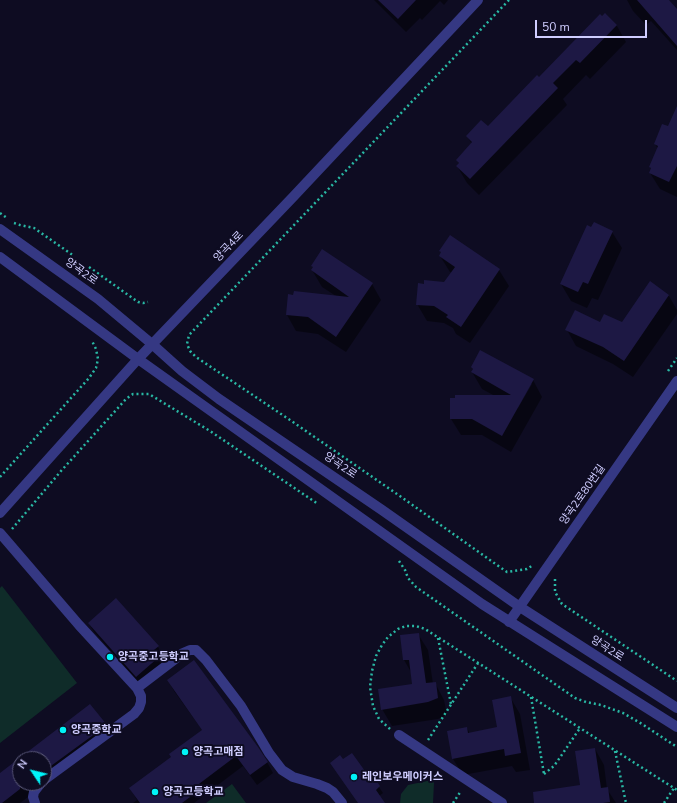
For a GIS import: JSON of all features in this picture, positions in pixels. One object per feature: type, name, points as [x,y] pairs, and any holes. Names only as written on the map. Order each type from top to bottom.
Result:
[{"type":"street","name":"양곡4로","points":[[0,513],[138,359],[478,0]]},
{"type":"street","name":"양곡2로","points":[[0,229],[98,299],[182,371],[219,399],[382,510],[520,607],[677,708]]},
{"type":"street","points":[[0,257],[138,359],[509,622],[677,727]]},
{"type":"street","name":"양곡2로80번길","points":[[509,622],[677,381]]},
{"type":"street","points":[[2,535],[79,625],[137,688],[141,696],[139,708],[134,714],[52,774]]},
{"type":"street","points":[[137,688],[183,653],[190,650],[196,650],[206,660],[241,706],[269,753],[282,770],[293,777],[327,788],[333,792],[342,803]]},
{"type":"street","points":[[399,735],[502,803]]},
{"type":"street","points":[[35,791],[33,797],[35,803]]},
{"type":"path","points":[[509,0],[189,335],[187,344],[190,352],[196,357],[290,420],[507,572],[527,569],[534,564]]},
{"type":"path","points":[[0,213],[14,223],[34,228],[74,256]]},
{"type":"path","points":[[89,267],[138,302],[148,302]]},
{"type":"path","points":[[0,478],[89,378],[96,368],[98,359],[96,349],[93,342],[89,338]]},
{"type":"path","points":[[2,535],[126,399],[133,394],[149,394],[210,431],[320,506]]},
{"type":"path","points":[[395,557],[405,570],[408,578],[416,587],[575,698],[623,713],[677,747]]},
{"type":"path","points":[[559,573],[555,580],[555,592],[562,604],[677,681]]},
{"type":"path","points":[[399,735],[379,719],[373,706],[370,688],[372,671],[376,656],[388,638],[398,628],[416,626],[426,629],[676,789],[664,803]]},
{"type":"path","points":[[438,638],[451,704]]},
{"type":"path","points":[[421,750],[478,663]]},
{"type":"path","points":[[531,696],[544,774],[558,761],[580,728]]},
{"type":"path","points":[[615,750],[626,803]]},
{"type":"green space","points":[[2,586],[77,683],[0,743],[0,588]]},
{"type":"green space","points":[[432,780],[434,783],[433,803],[400,803],[401,794],[408,785]]},
{"type":"green space","points":[[232,784],[246,803],[206,803]]},
{"type":"building","points":[[378,0],[416,0],[398,19]]},
{"type":"building","points":[[637,0],[669,0],[677,9],[677,46]]},
{"type":"building","points":[[605,13],[617,25],[580,63],[576,60],[553,83],[558,88],[470,179],[456,166],[459,163],[456,160],[472,142],[466,136],[481,120],[488,126],[537,75],[539,77],[600,14],[602,16]]},
{"type":"building","points":[[677,106],[677,166],[669,182],[649,173],[651,168],[649,167],[658,146],[654,144],[662,124],[668,126]]},
{"type":"building","points":[[594,222],[613,231],[588,284],[583,282],[578,292],[560,284],[587,225],[591,227]]},
{"type":"building","points":[[450,235],[500,269],[461,327],[446,317],[448,315],[434,306],[416,305],[418,283],[424,284],[424,280],[444,282],[455,267],[439,256],[441,252],[439,251]]},
{"type":"building","points":[[322,249],[373,283],[336,337],[308,317],[286,315],[288,294],[293,295],[294,291],[349,297],[311,270],[313,267],[311,266]]},
{"type":"building","points":[[650,281],[669,295],[624,361],[603,347],[565,330],[575,310],[600,322],[604,314],[622,322]]},
{"type":"building","points":[[480,350],[534,379],[502,436],[472,419],[450,419],[450,398],[455,398],[455,395],[511,395],[471,372],[473,369],[471,367]]},
{"type":"building","points":[[116,598],[159,646],[154,650],[159,657],[136,677],[88,623]]},
{"type":"building","points":[[419,633],[426,683],[436,682],[438,698],[428,702],[381,710],[378,689],[412,684],[409,660],[403,660],[400,635]]},
{"type":"building","points":[[194,660],[268,762],[250,775],[236,756],[187,793],[190,797],[182,803],[140,803],[129,788],[171,757],[169,754],[202,730],[167,680]]},
{"type":"building","points":[[511,696],[521,753],[505,756],[504,749],[452,759],[447,731],[467,727],[468,733],[497,727],[492,700]]},
{"type":"building","name":"양곡중학교","points":[[90,704],[107,725],[52,765],[52,751],[29,751]]},
{"type":"building","points":[[595,748],[601,788],[608,787],[610,802],[534,803],[533,792],[580,785],[575,751]]},
{"type":"building","name":"레인보우메이커스","points":[[352,753],[370,778],[373,776],[380,786],[376,790],[385,803],[358,803],[330,763],[340,755],[343,759]]},
{"type":"building","name":"양곡중학교","points":[[12,764],[12,791],[17,791],[2,803],[0,803],[0,773]]},
{"type":"place","name":"양곡중고등학교","points":[[110,657]]},
{"type":"place","name":"양곡중학교","points":[[63,730]]},
{"type":"place","name":"양곡고매점","points":[[185,752]]},
{"type":"place","name":"레인보우메이커스","points":[[354,777]]},
{"type":"place","name":"양곡고등학교","points":[[155,792]]}]
